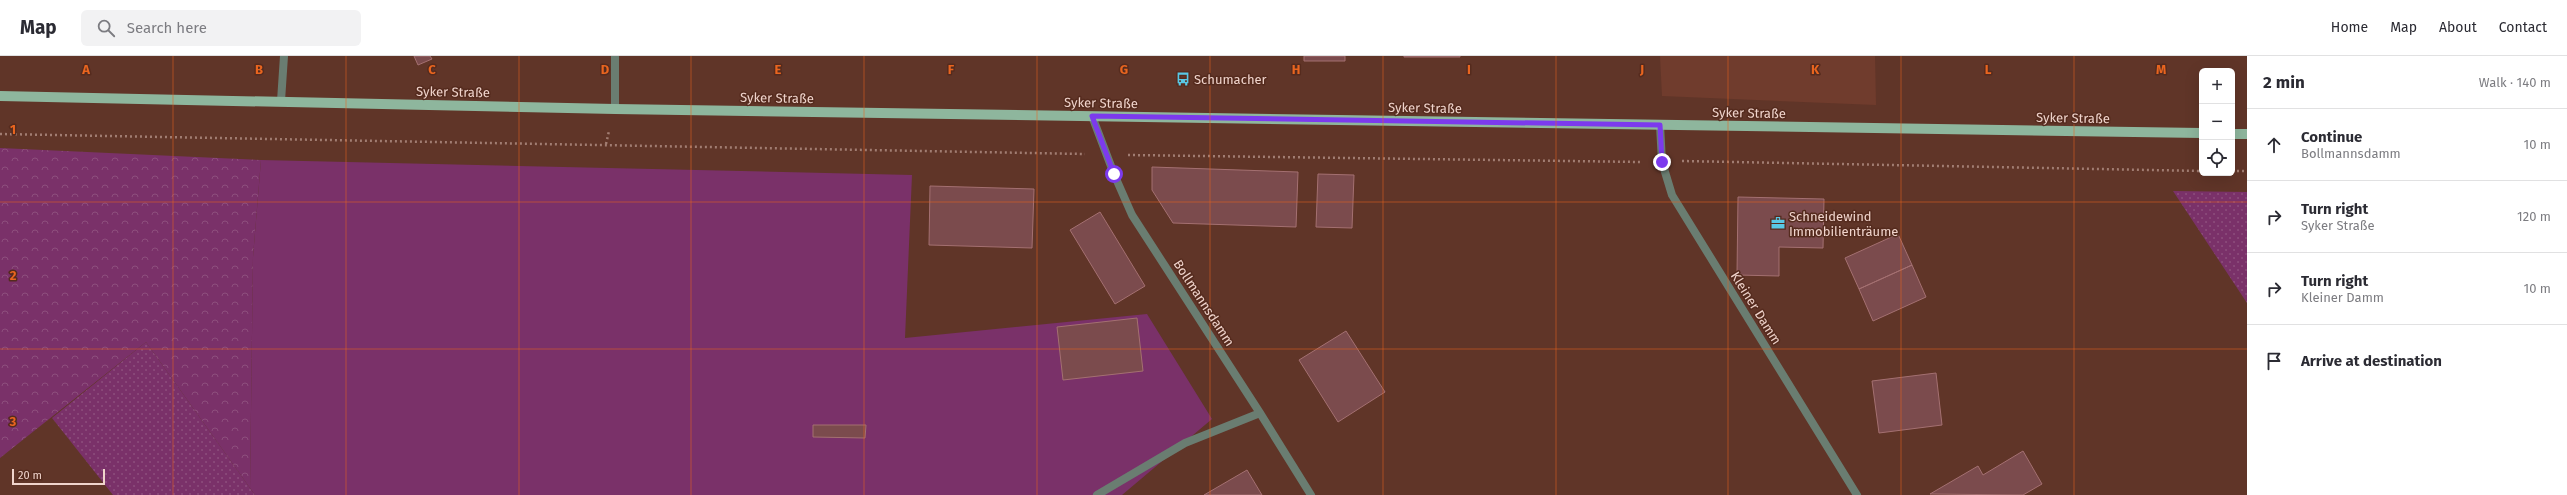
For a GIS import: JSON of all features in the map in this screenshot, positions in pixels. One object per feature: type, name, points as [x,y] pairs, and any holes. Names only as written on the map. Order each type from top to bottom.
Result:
[{"type":"main road","name":"Syker Straße","points":[[0,96],[615,109],[2199,134]]},
{"type":"main road","points":[[2235,134],[2247,134]]},
{"type":"street","points":[[281,101],[284,56]]},
{"type":"street","points":[[615,56],[615,109]]},
{"type":"street","name":"Bollmannsdamm","points":[[1092,116],[1114,174],[1132,215],[1260,412],[1311,495]]},
{"type":"street","name":"Kleiner Damm","points":[[1660,125],[1662,162],[1672,195],[1857,495]]},
{"type":"street","points":[[1097,495],[1185,443],[1260,412]]},
{"type":"path","points":[[2235,171],[2247,171]]},
{"type":"shaded area","points":[[1660,56],[1875,56],[1876,105],[1662,96]]},
{"type":"green space","points":[[0,148],[261,160],[253,257],[250,488],[146,342],[0,458]]},
{"type":"green space","points":[[261,160],[912,175],[905,338],[1147,314],[1212,419],[1122,495],[255,495],[250,488],[253,257]]},
{"type":"green space","points":[[2173,191],[2247,192],[2247,303]]},
{"type":"green space","points":[[146,342],[255,495],[113,495],[52,418]]},
{"type":"building","points":[[414,56],[430,56],[432,59],[418,65]]},
{"type":"building","points":[[1304,56],[1345,56],[1345,61],[1304,61]]},
{"type":"building","points":[[1460,56],[1460,57],[1404,57]]},
{"type":"building","points":[[1152,167],[1298,172],[1296,227],[1173,223],[1152,190]]},
{"type":"building","points":[[1318,174],[1354,175],[1352,228],[1316,227]]},
{"type":"building","points":[[930,186],[1034,189],[1032,248],[929,245]]},
{"type":"building","points":[[1738,197],[1824,199],[1823,248],[1779,247],[1779,276],[1737,275]]},
{"type":"building","points":[[1100,212],[1145,286],[1115,304],[1070,230]]},
{"type":"building","points":[[1898,234],[1912,265],[1859,289],[1845,258]]},
{"type":"building","points":[[1912,265],[1926,297],[1873,321],[1859,289]]},
{"type":"building","points":[[1137,318],[1143,371],[1063,380],[1057,327]]},
{"type":"building","points":[[1346,331],[1385,392],[1338,422],[1299,360]]},
{"type":"building","points":[[1936,373],[1942,425],[1879,433],[1872,381]]},
{"type":"building","points":[[813,425],[866,425],[865,438],[813,437]]},
{"type":"building","points":[[2023,451],[2042,484],[2023,495],[1930,494],[1978,466],[1983,475]]},
{"type":"building","points":[[1247,470],[1262,495],[1204,495]]},
{"type":"place","name":"Schumacher","points":[[1183,79]]},
{"type":"place","name":"Schneidewind Immobilienträume","points":[[1778,223]]},
{"type":"route","points":[[1114,174],[1092,116],[1660,125],[1662,162]]}]
